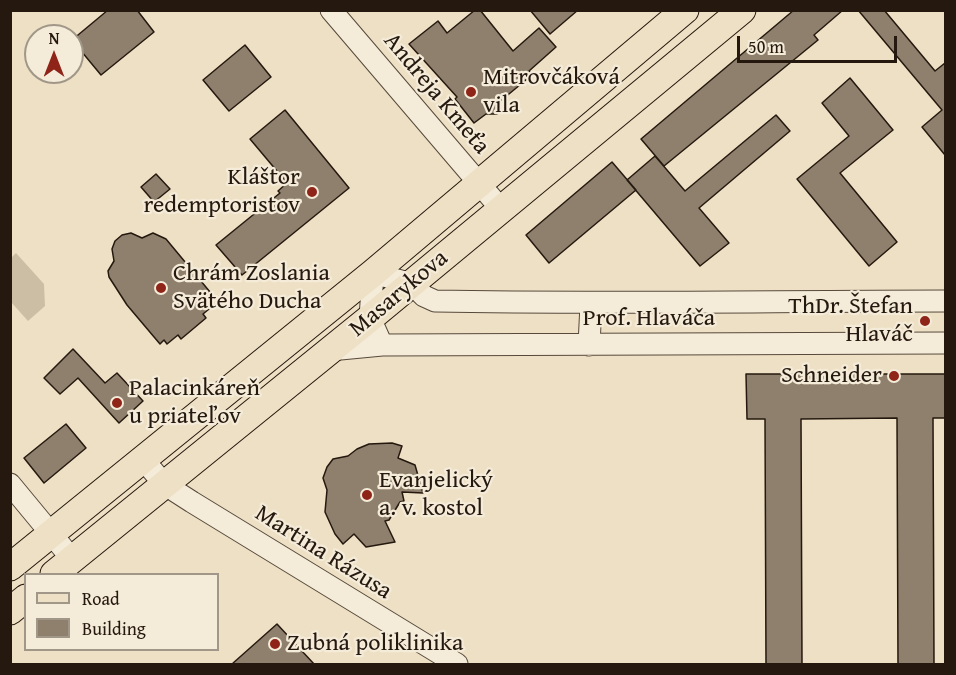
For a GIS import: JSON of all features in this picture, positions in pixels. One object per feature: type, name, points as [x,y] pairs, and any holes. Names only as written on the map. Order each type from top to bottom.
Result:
[{"type":"main road","name":"Masarykova","points":[[10,567],[372,273],[685,10]]},
{"type":"main road","name":"Masarykova","points":[[63,567],[412,284],[742,10]]},
{"type":"main road","points":[[10,611],[24,600]]},
{"type":"street","name":"Andreja Kmeťa","points":[[331,10],[501,209]]},
{"type":"street","points":[[382,345],[370,318],[372,273],[412,284]]},
{"type":"street","name":"Prof. Hlaváča","points":[[412,284],[424,296],[435,301],[591,304],[945,301]]},
{"type":"street","points":[[589,345],[591,304]]},
{"type":"street","name":"Prof. Hlaváča","points":[[330,350],[382,345],[945,343]]},
{"type":"street","name":"Martina Rázusa","points":[[142,458],[164,484],[457,664]]},
{"type":"street","points":[[10,484],[52,533],[63,567]]},
{"type":"shaded area","points":[[16,253],[44,284],[45,306],[28,321],[11,302],[11,258]]},
{"type":"building","points":[[108,10],[137,10],[154,32],[101,75],[84,54],[84,30]]},
{"type":"building","points":[[475,10],[480,10],[513,51],[539,28],[556,47],[529,71],[532,75],[498,103],[497,114],[486,114],[474,123],[455,99],[457,97],[409,44],[438,21],[447,33]]},
{"type":"building","points":[[530,10],[578,10],[550,34]]},
{"type":"building","points":[[794,10],[843,10],[814,35],[818,40],[664,166],[641,139]]},
{"type":"building","points":[[858,10],[884,10],[935,71],[945,63],[945,155],[922,127],[942,110]]},
{"type":"building","points":[[245,45],[271,77],[229,111],[203,80]]},
{"type":"building","points":[[850,78],[893,130],[840,173],[897,242],[869,266],[797,179],[849,136],[822,103]]},
{"type":"building","name":"Kláštor redemptoristov","points":[[285,110],[349,188],[242,275],[216,245],[280,193],[278,191],[287,183],[250,139]]},
{"type":"building","points":[[776,115],[790,131],[699,208],[729,243],[700,266],[627,180],[655,156],[685,191]]},
{"type":"building","points":[[612,162],[636,190],[549,263],[526,235]]},
{"type":"building","points":[[156,174],[170,189],[154,202],[141,187]]},
{"type":"building","name":"Chrám Zoslania Svätého Ducha","points":[[131,233],[142,238],[153,233],[166,239],[215,298],[212,302],[214,305],[203,314],[206,318],[181,339],[178,335],[167,344],[164,340],[160,344],[127,305],[109,277],[108,271],[114,261],[112,249],[115,241],[122,235]]},
{"type":"building","points":[[73,349],[105,383],[117,373],[143,401],[119,423],[78,378],[60,394],[44,378]]},
{"type":"building","points":[[746,374],[945,374],[945,418],[933,418],[934,664],[898,664],[897,418],[801,419],[802,664],[766,664],[765,419],[747,419]]},
{"type":"building","points":[[66,424],[86,448],[44,483],[24,458]]},
{"type":"building","name":"Evanjelický a. v. kostol","points":[[392,443],[402,446],[398,458],[415,465],[423,493],[402,492],[404,501],[400,502],[389,520],[385,521],[395,542],[366,547],[354,534],[343,544],[335,534],[325,512],[327,490],[323,478],[327,467],[333,459],[348,456],[369,444]]},
{"type":"building","name":"Zubná poliklinika","points":[[277,624],[314,664],[232,664]]},
{"type":"place","name":"Mitrovčáková vila","points":[[471,92]]},
{"type":"place","name":"Kláštor redemptoristov","points":[[312,192]]},
{"type":"place","name":"Chrám Zoslania Svätého Ducha","points":[[161,288]]},
{"type":"place","name":"ThDr. Štefan Hlaváč","points":[[925,321]]},
{"type":"place","name":"Schneider","points":[[894,376]]},
{"type":"place","name":"Palacinkáreň u priateľov","points":[[117,403]]},
{"type":"place","name":"Evanjelický a. v. kostol","points":[[367,495]]},
{"type":"place","name":"Zubná poliklinika","points":[[275,644]]}]
